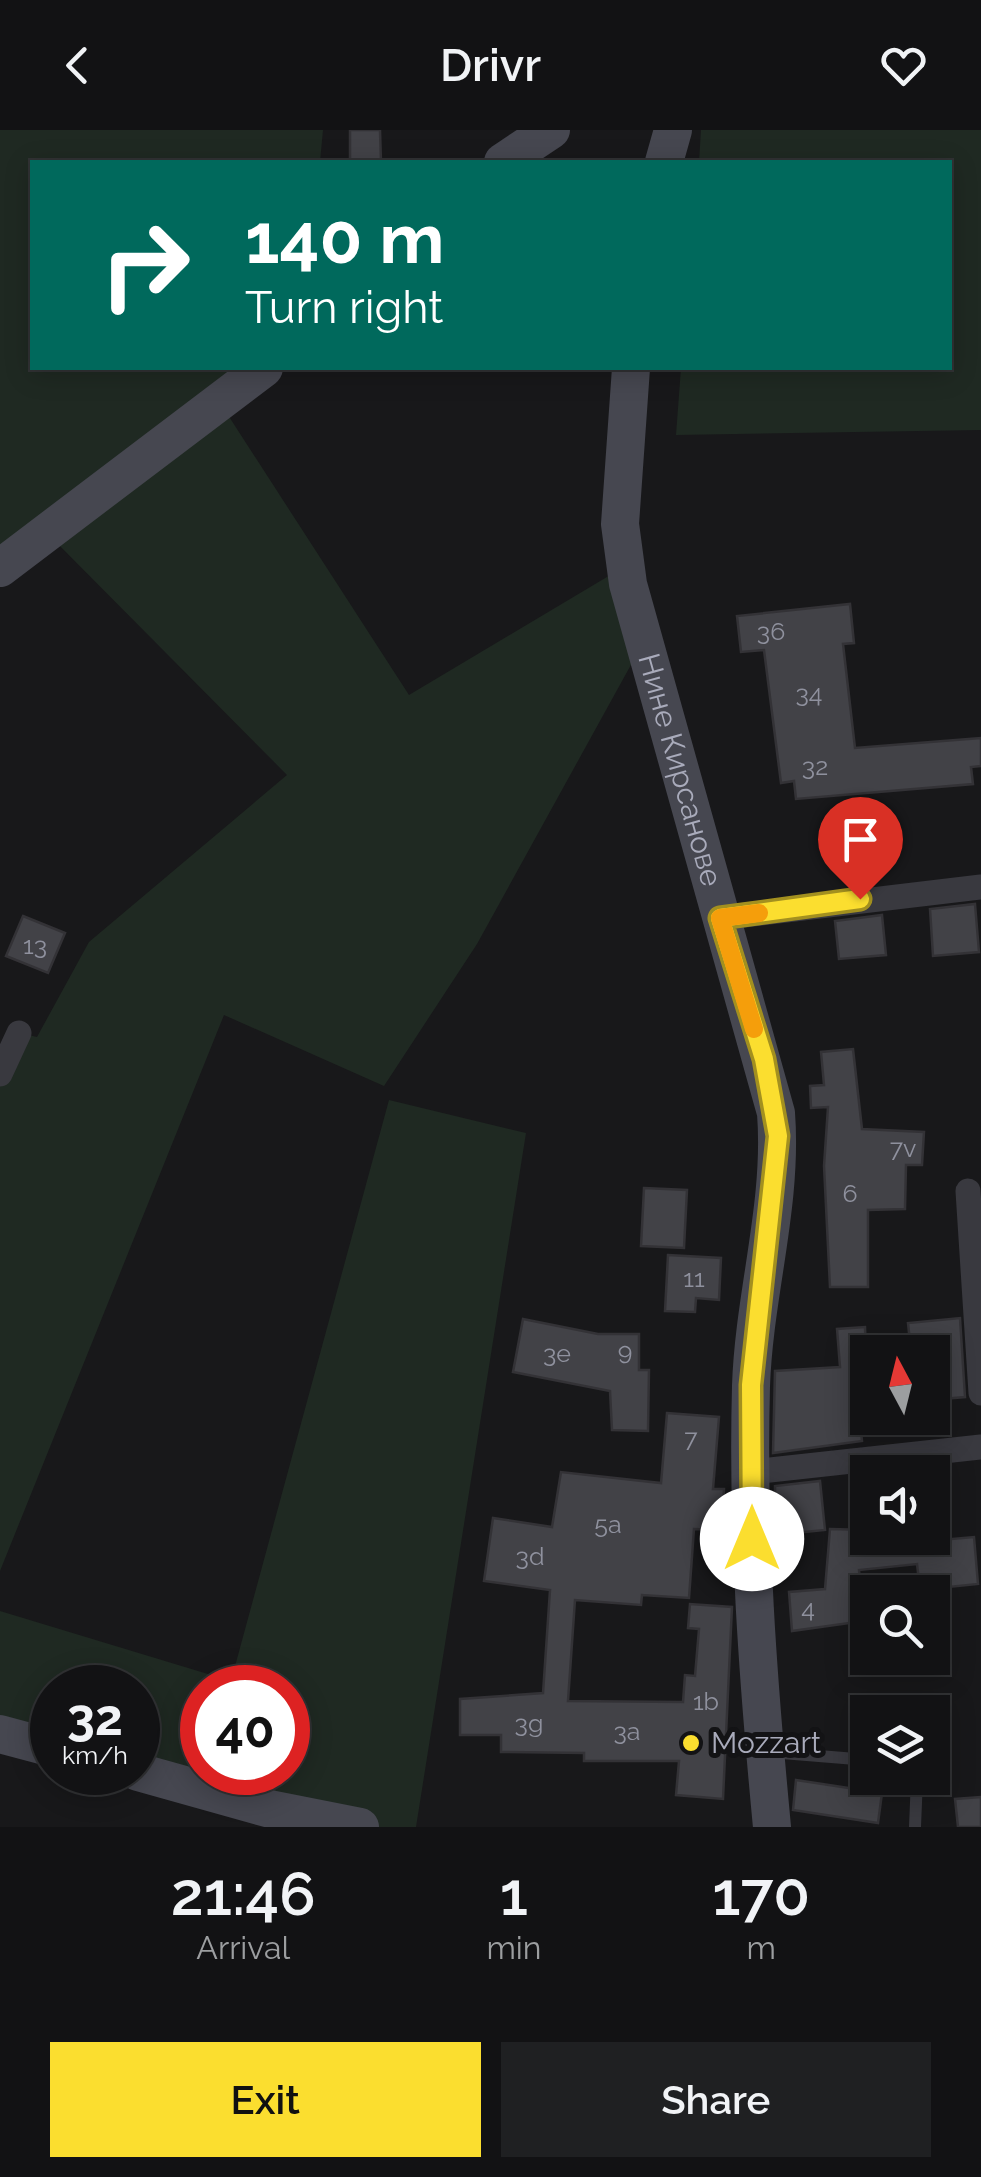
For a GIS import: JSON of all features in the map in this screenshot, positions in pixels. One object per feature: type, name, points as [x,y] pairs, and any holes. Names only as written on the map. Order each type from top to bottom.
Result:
[{"type":"street","points":[[506,160],[551,130]]},
{"type":"street","points":[[665,160],[673,130]]},
{"type":"street","points":[[0,568],[261,370]]},
{"type":"street","name":"Нине Кирсанове","points":[[631,370],[620,524],[628,584],[720,918],[764,1059],[778,1136],[751,1385],[754,1620],[772,1827]]},
{"type":"street","points":[[720,918],[981,887]]},
{"type":"street","points":[[0,1074],[18,1033]]},
{"type":"street","points":[[968,1191],[981,1393]]},
{"type":"street","points":[[752,1472],[981,1448]]},
{"type":"street","points":[[0,1734],[30,1742]]},
{"type":"street","points":[[160,1780],[271,1818],[360,1827]]},
{"type":"lane","points":[[764,1751],[850,1758]]},
{"type":"lane","points":[[914,1827],[916,1795]]},
{"type":"shaded area","points":[[0,130],[323,130],[320,160],[30,160],[30,370],[258,370],[226,412],[409,695],[617,571],[643,643],[477,944],[384,1086],[224,1015],[0,1571],[0,1074],[19,1033],[37,1037],[89,942],[287,775],[46,532],[0,568]]},
{"type":"shaded area","points":[[701,130],[981,130],[981,430],[676,435],[681,370],[952,370],[952,160],[699,160]]},
{"type":"shaded area","points":[[389,1100],[526,1133],[416,1827],[360,1827],[231,1795],[310,1795],[310,1665],[235,1665]]},
{"type":"shaded area","points":[[0,1611],[180,1666],[180,1782],[160,1777],[160,1665],[30,1665],[30,1742],[0,1734]]},
{"type":"building","points":[[350,130],[380,130],[381,160],[350,160]]},
{"type":"building","points":[[850,604],[854,643],[843,644],[855,748],[981,738],[981,766],[971,767],[973,784],[796,799],[794,781],[781,783],[764,650],[741,652],[737,616]]},
{"type":"building","points":[[975,904],[979,952],[933,956],[930,909]]},
{"type":"building","points":[[882,915],[886,955],[839,959],[835,921]]},
{"type":"building","points":[[23,916],[65,933],[48,973],[6,956]]},
{"type":"building","points":[[853,1049],[862,1129],[924,1132],[922,1165],[906,1165],[905,1209],[868,1210],[868,1287],[830,1287],[824,1166],[828,1107],[811,1108],[810,1086],[824,1085],[821,1052]]},
{"type":"building","points":[[644,1188],[687,1190],[684,1248],[641,1246]]},
{"type":"building","points":[[668,1255],[721,1258],[719,1300],[696,1298],[695,1312],[665,1311]]},
{"type":"building","points":[[960,1318],[965,1397],[950,1398],[950,1335],[909,1335],[908,1323]]},
{"type":"building","points":[[523,1319],[598,1334],[639,1334],[639,1370],[649,1370],[648,1431],[612,1430],[610,1391],[513,1372]]},
{"type":"building","points":[[865,1327],[865,1335],[850,1335],[850,1435],[861,1435],[862,1441],[773,1453],[775,1371],[840,1367],[837,1329]]},
{"type":"building","points":[[667,1413],[719,1417],[713,1489],[724,1489],[722,1530],[694,1529],[689,1598],[642,1595],[641,1605],[575,1600],[568,1701],[683,1702],[685,1675],[695,1676],[699,1629],[688,1628],[690,1604],[732,1607],[723,1799],[676,1795],[679,1761],[584,1761],[584,1753],[501,1752],[501,1735],[460,1735],[460,1699],[543,1693],[550,1590],[484,1581],[493,1518],[552,1527],[561,1472],[661,1483]]},
{"type":"building","points":[[820,1481],[825,1530],[775,1535],[775,1486]]},
{"type":"building","points":[[830,1529],[850,1530],[850,1555],[950,1555],[950,1539],[974,1537],[978,1584],[950,1587],[950,1575],[918,1575],[917,1564],[859,1570],[859,1575],[850,1575],[850,1623],[792,1631],[789,1592],[825,1589]]},
{"type":"building","points":[[796,1780],[850,1788],[850,1795],[882,1795],[878,1823],[793,1810]]},
{"type":"building","points":[[981,1797],[981,1827],[958,1827],[955,1799]]},
{"type":"slow traffic","points":[[754,1029],[720,918],[759,913]]},
{"type":"place","name":"Mozzart","points":[[691,1743]]},
{"type":"route","points":[[752,1539],[751,1385],[778,1164],[778,1136],[764,1059],[720,918],[860,899]]}]
